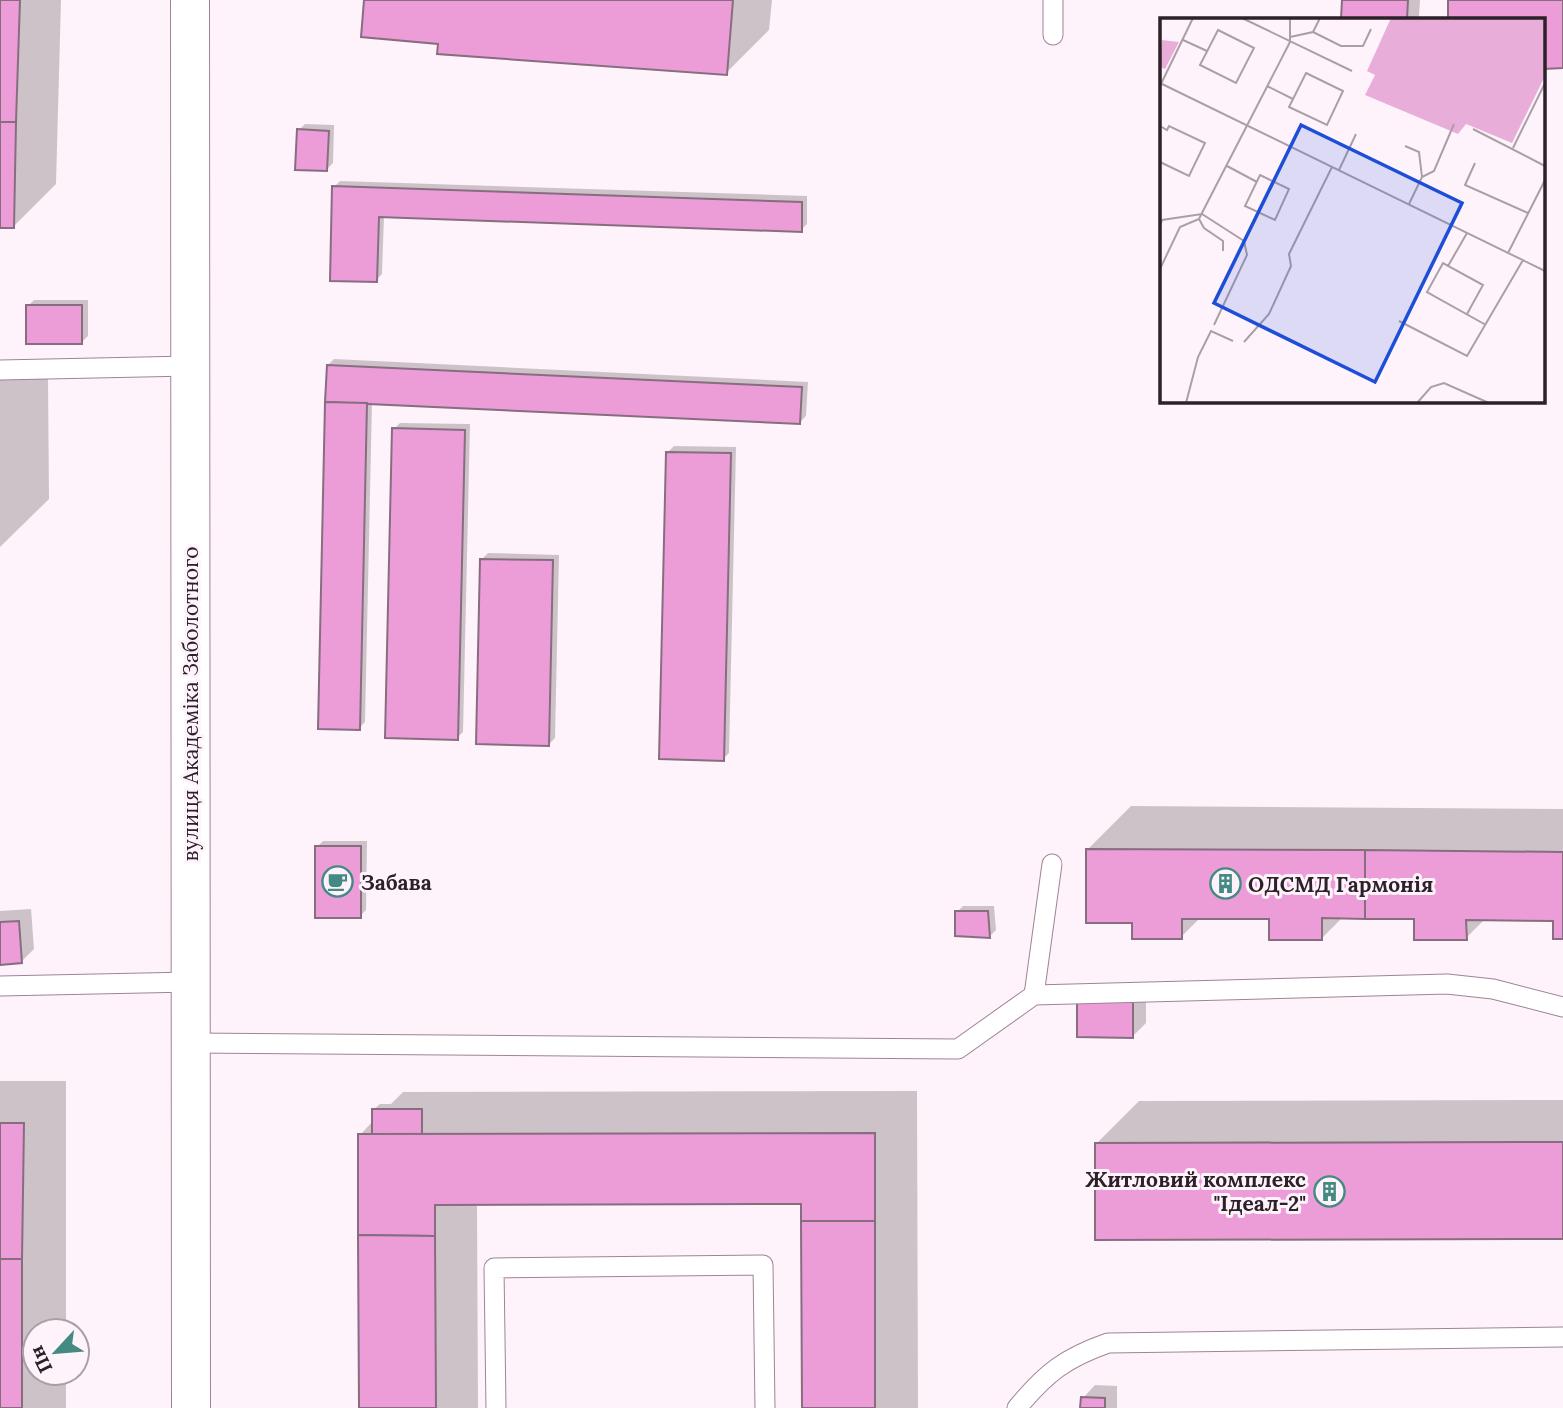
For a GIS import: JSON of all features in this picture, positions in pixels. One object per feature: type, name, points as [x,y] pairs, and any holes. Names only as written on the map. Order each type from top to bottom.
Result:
[{"type":"main road","name":"вулиця Академіка Заболотного","points":[[190,0],[191,1408]]},
{"type":"lane","points":[[1052,35],[1053,0]]},
{"type":"lane","points":[[0,370],[190,366]]},
{"type":"lane","points":[[1034,995],[1052,864]]},
{"type":"lane","points":[[0,986],[191,982]]},
{"type":"lane","points":[[191,1043],[958,1049],[1034,995],[1447,984],[1493,989],[1563,1007]]},
{"type":"lane","points":[[496,1408],[494,1268],[764,1265],[765,1408]]},
{"type":"lane","points":[[1017,1408],[1043,1377],[1074,1355],[1108,1343],[1563,1337]]},
{"type":"building","points":[[0,0],[20,0],[16,122],[0,122]]},
{"type":"building","points":[[364,0],[733,0],[727,75],[437,54],[438,44],[361,37]]},
{"type":"building","points":[[1342,0],[1408,0],[1407,18],[1341,18]]},
{"type":"building","points":[[1448,0],[1563,0],[1563,68],[1546,69],[1546,18],[1448,18]]},
{"type":"building","points":[[0,122],[16,122],[14,228],[0,228]]},
{"type":"building","points":[[297,129],[329,131],[327,171],[295,170]]},
{"type":"building","points":[[332,186],[802,202],[802,232],[379,217],[377,282],[330,281]]},
{"type":"building","points":[[26,305],[82,305],[82,344],[26,344]]},
{"type":"building","points":[[327,365],[802,387],[800,424],[325,402]]},
{"type":"building","points":[[325,402],[367,403],[360,730],[318,729]]},
{"type":"building","points":[[392,428],[465,430],[458,740],[385,738]]},
{"type":"building","points":[[666,452],[731,453],[724,761],[659,759]]},
{"type":"building","points":[[480,559],[553,560],[549,746],[476,744]]},
{"type":"building","name":"Забава","points":[[315,846],[361,846],[361,918],[315,918]]},
{"type":"building","name":"ОДСМД Гармонія","points":[[1086,849],[1365,850],[1365,919],[1322,918],[1322,940],[1269,940],[1269,919],[1182,919],[1182,939],[1132,939],[1132,923],[1086,923]]},
{"type":"building","name":"ОДСМД Гармонія","points":[[1365,850],[1563,852],[1563,939],[1553,939],[1553,921],[1466,920],[1467,940],[1414,940],[1414,919],[1365,919]]},
{"type":"building","points":[[955,911],[988,911],[990,938],[955,936]]},
{"type":"building","points":[[19,921],[22,963],[0,965],[0,922]]},
{"type":"building","points":[[1077,1002],[1133,1002],[1133,1038],[1077,1037]]},
{"type":"building","points":[[372,1109],[422,1109],[422,1134],[372,1134]]},
{"type":"building","points":[[0,1123],[24,1123],[22,1259],[0,1259]]},
{"type":"building","points":[[875,1133],[875,1221],[801,1221],[801,1204],[435,1205],[435,1236],[358,1235],[358,1134]]},
{"type":"building","name":"Житловий комплекс \"Ідеал-2\"","points":[[1563,1142],[1563,1239],[1095,1240],[1095,1143]]},
{"type":"building","points":[[801,1221],[875,1221],[875,1408],[802,1408]]},
{"type":"building","points":[[358,1235],[435,1236],[436,1408],[359,1408]]},
{"type":"building","points":[[0,1259],[22,1259],[22,1408],[0,1408]]},
{"type":"building","points":[[1081,1397],[1105,1398],[1105,1408],[1080,1408]]},
{"type":"place","name":"Забава","points":[[338,882]]},
{"type":"place","name":"ОДСМД Гармонія","points":[[1225,884]]},
{"type":"place","name":"Житловий комплекс \"Ідеал-2\"","points":[[1329,1191]]}]
